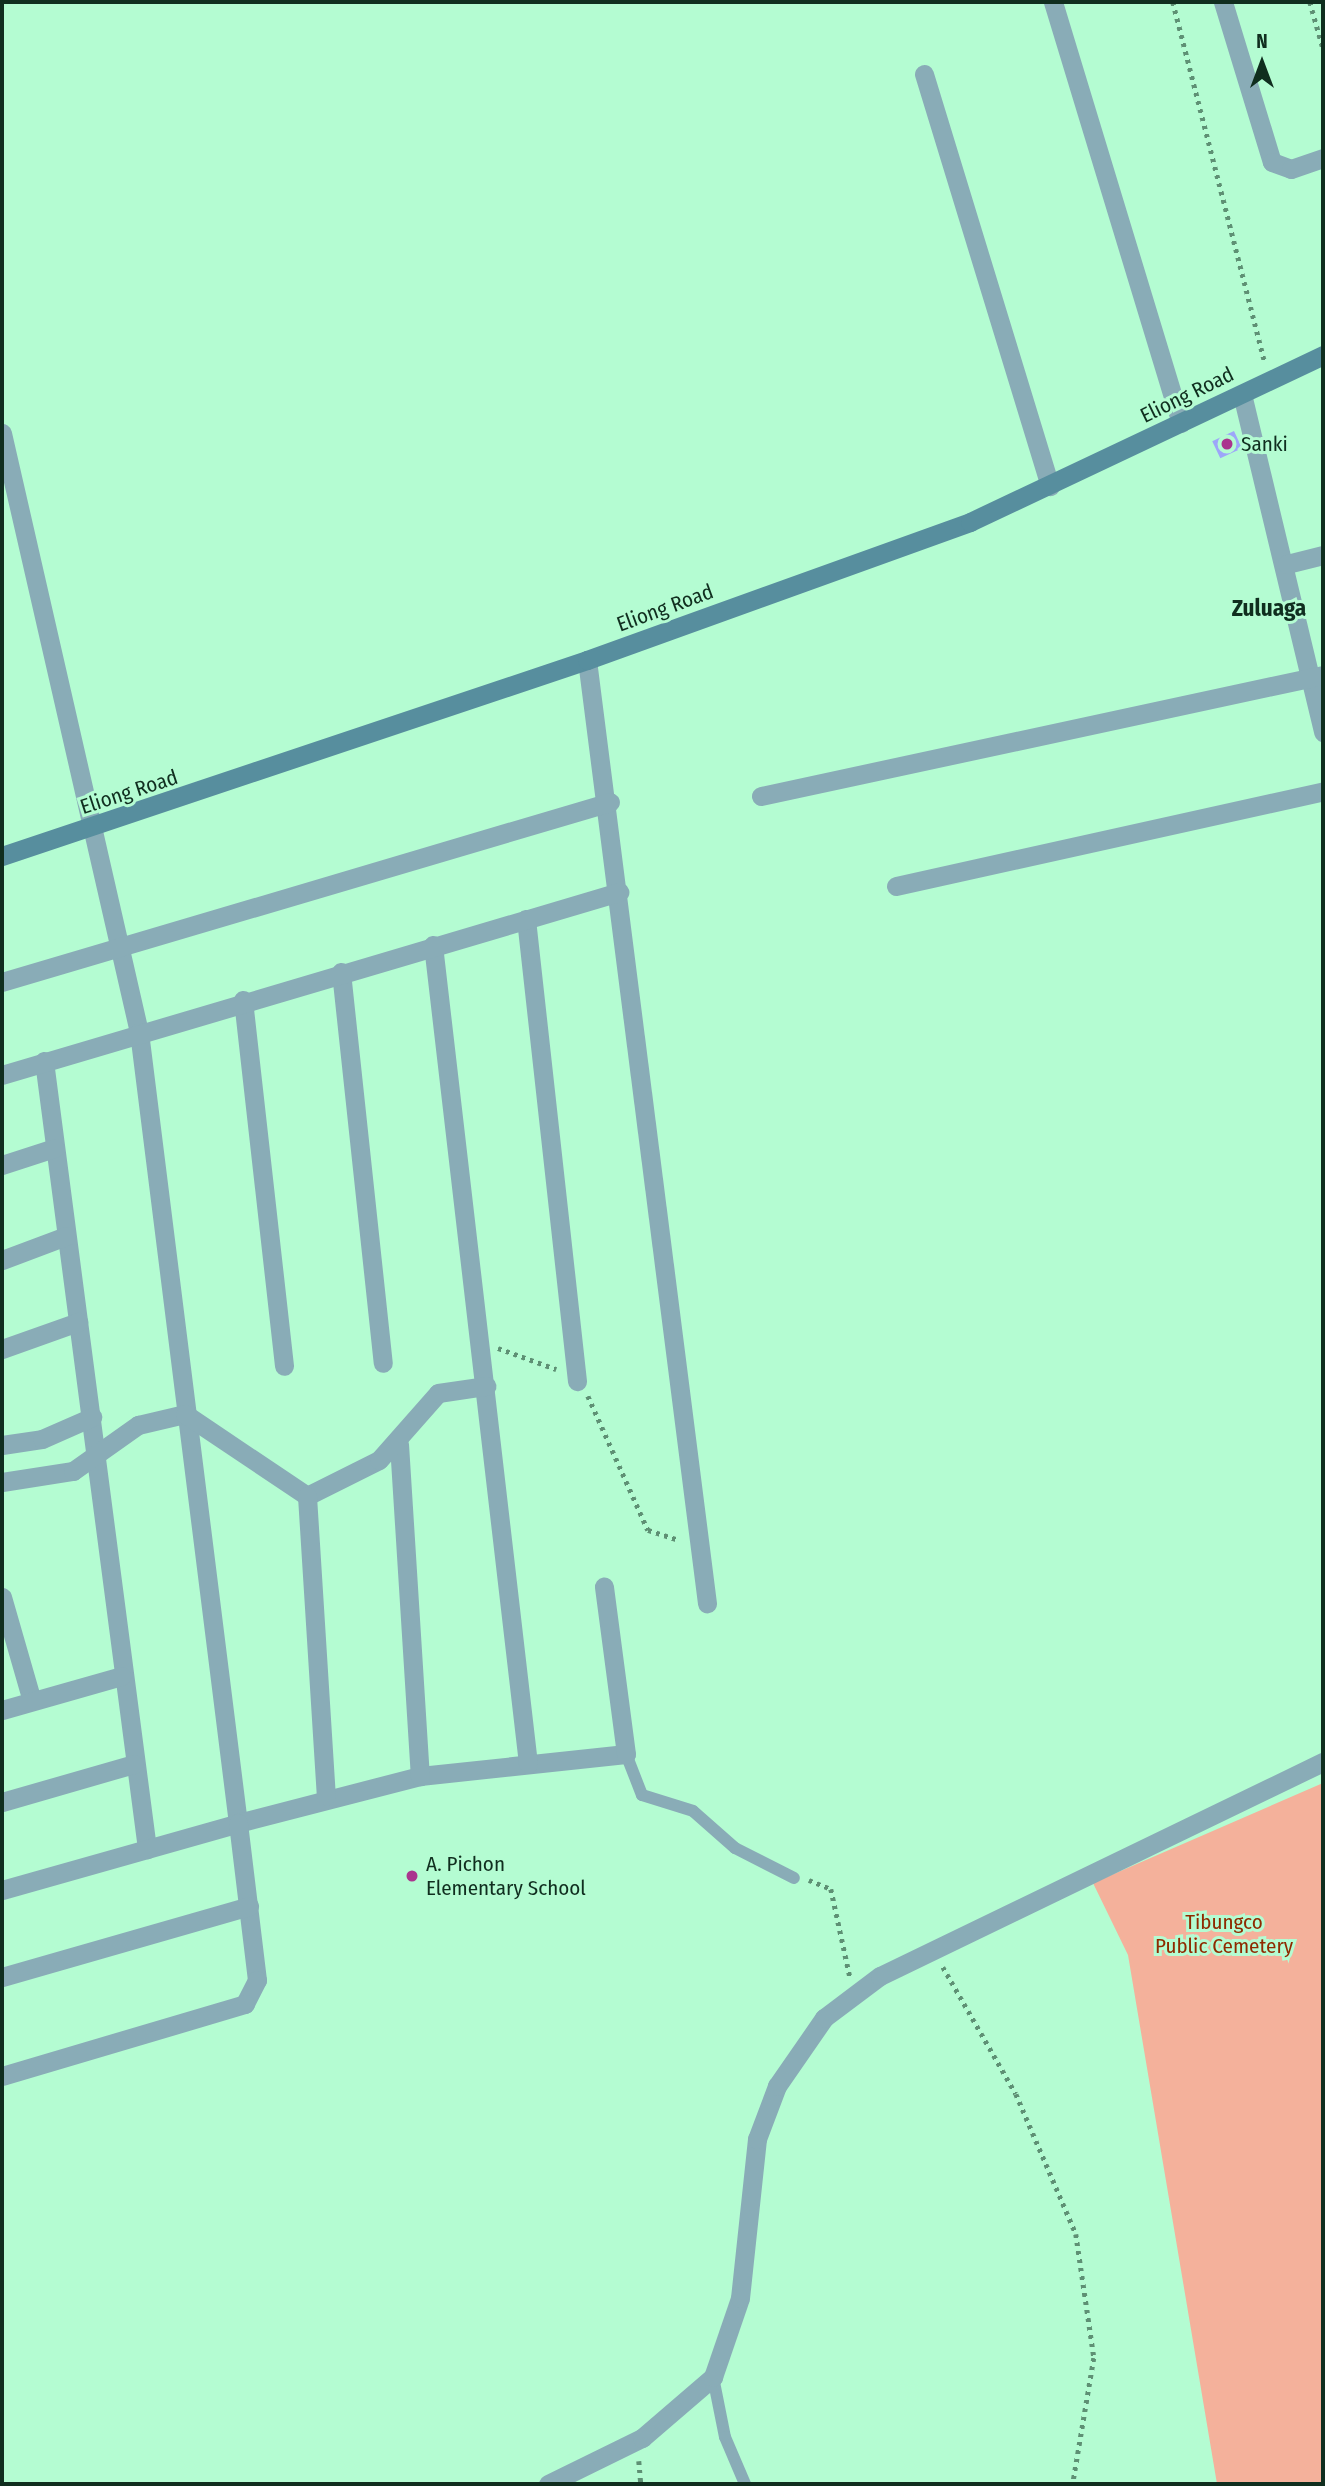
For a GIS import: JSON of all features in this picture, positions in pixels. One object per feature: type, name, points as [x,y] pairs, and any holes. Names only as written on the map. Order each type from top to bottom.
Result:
[{"type":"main road","name":"Eliong Road","points":[[2,856],[587,660],[919,541],[1050,486],[1323,355]]},
{"type":"street","points":[[1053,2],[1181,423]]},
{"type":"street","points":[[1223,2],[1277,167],[1323,158]]},
{"type":"street","points":[[924,74],[1050,486]]},
{"type":"street","points":[[1242,394],[1317,676],[1323,732]]},
{"type":"street","points":[[2,433],[139,1032],[257,1980],[245,2004],[2,2076]]},
{"type":"street","points":[[1287,564],[1323,555]]},
{"type":"street","points":[[587,660],[610,802],[707,1603]]},
{"type":"street","points":[[761,796],[1317,676]]},
{"type":"street","points":[[896,886],[1323,791]]},
{"type":"street","points":[[2,982],[120,943],[610,802]]},
{"type":"street","points":[[2,1074],[243,1000],[619,892]]},
{"type":"street","points":[[526,919],[576,1381]]},
{"type":"street","points":[[433,945],[528,1764]]},
{"type":"street","points":[[341,972],[383,1363]]},
{"type":"street","points":[[243,1000],[284,1366]]},
{"type":"street","points":[[44,1061],[92,1417],[121,1676],[147,1849]]},
{"type":"street","points":[[2,1165],[54,1148]]},
{"type":"street","points":[[2,1260],[66,1236]]},
{"type":"street","points":[[2,1349],[78,1322]]},
{"type":"street","points":[[307,1496],[399,1444],[438,1393],[486,1386]]},
{"type":"street","points":[[2,1482],[72,1471],[96,1459],[138,1425],[185,1414],[307,1496]]},
{"type":"street","points":[[2,1445],[42,1439],[92,1417]]},
{"type":"street","points":[[399,1444],[420,1776]]},
{"type":"street","points":[[307,1496],[326,1795]]},
{"type":"street","points":[[2,1890],[238,1823],[326,1795],[420,1776],[626,1754],[604,1586]]},
{"type":"street","points":[[2,1597],[32,1701]]},
{"type":"street","points":[[2,1710],[121,1676]]},
{"type":"street","points":[[548,2484],[642,2438],[713,2377],[740,2298],[757,2139],[777,2086],[824,2018],[856,1990],[1108,1860],[1323,1762]]},
{"type":"street","points":[[2,1802],[134,1764]]},
{"type":"street","points":[[2,1977],[249,1906]]},
{"type":"lane","points":[[626,1754],[642,1795],[693,1811],[735,1848],[794,1878]]},
{"type":"lane","points":[[713,2377],[725,2437],[744,2484]]},
{"type":"path","points":[[1173,2],[1269,381]]},
{"type":"path","points":[[1310,2],[1323,48]]},
{"type":"path","points":[[480,1344],[576,1381],[601,1419],[648,1530],[661,1539],[699,1537]]},
{"type":"path","points":[[794,1878],[831,1889],[856,1990]]},
{"type":"path","points":[[934,1952],[1016,2094],[1076,2234],[1094,2358],[1073,2484]]},
{"type":"green space","name":"Tibungco Public Cemetery","points":[[1323,1783],[1323,2484],[1217,2484],[1128,1955],[1093,1883]]},
{"type":"building","name":"Sanki","points":[[1234,431],[1242,448],[1220,458],[1212,441]]},
{"type":"place","name":"Sanki","points":[[1227,444]]},
{"type":"place","name":"A. Pichon Elementary School","points":[[412,1876]]},
{"type":"district","name":"Zuluaga","points":[[1269,608]]}]
